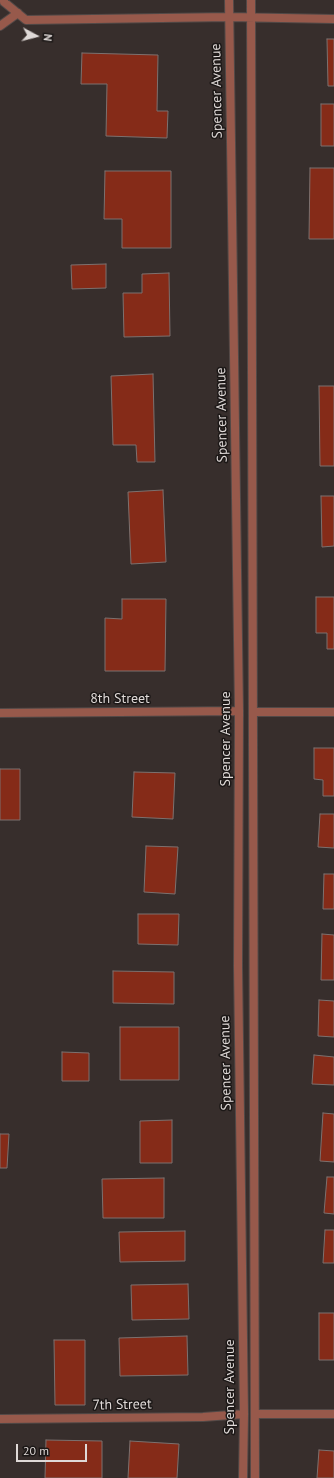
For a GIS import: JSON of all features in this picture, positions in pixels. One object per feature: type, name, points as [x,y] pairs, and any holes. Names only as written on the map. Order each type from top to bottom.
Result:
[{"type":"street","points":[[4,0],[4,2],[26,20],[229,17],[334,19]]},
{"type":"street","name":"Spencer Avenue","points":[[229,0],[239,711],[238,966],[244,1414],[243,1478]]},
{"type":"street","name":"Spencer Avenue","points":[[251,0],[255,1478]]},
{"type":"street","points":[[0,26],[18,13]]},
{"type":"street","name":"8th Street","points":[[0,712],[239,711]]},
{"type":"street","points":[[253,712],[334,712]]},
{"type":"street","name":"7th Street","points":[[0,1419],[203,1417],[244,1414]]},
{"type":"street","points":[[255,1414],[334,1414]]},
{"type":"building","points":[[327,39],[334,39],[334,86],[328,86]]},
{"type":"building","points":[[82,53],[158,55],[157,111],[168,111],[167,138],[106,136],[107,84],[81,84]]},
{"type":"building","points":[[321,104],[334,104],[334,146],[321,146]]},
{"type":"building","points":[[310,168],[334,168],[334,239],[309,239]]},
{"type":"building","points":[[105,171],[171,171],[171,248],[122,248],[122,219],[104,219]]},
{"type":"building","points":[[106,264],[106,288],[72,289],[71,265]]},
{"type":"building","points":[[169,273],[170,336],[124,337],[123,293],[142,293],[142,274]]},
{"type":"building","points":[[153,374],[155,462],[137,462],[136,445],[113,445],[111,376]]},
{"type":"building","points":[[319,386],[334,386],[334,466],[320,466]]},
{"type":"building","points":[[163,490],[166,562],[131,564],[128,492]]},
{"type":"building","points":[[321,496],[334,496],[334,546],[322,547]]},
{"type":"building","points":[[316,597],[334,597],[334,649],[327,649],[327,633],[316,633]]},
{"type":"building","points":[[122,599],[166,599],[165,671],[105,671],[105,618],[122,619]]},
{"type":"building","points":[[314,748],[334,748],[334,796],[323,796],[323,780],[314,779]]},
{"type":"building","points":[[0,769],[20,769],[20,820],[0,820]]},
{"type":"building","points":[[134,772],[175,773],[173,819],[132,817]]},
{"type":"building","points":[[320,814],[334,814],[334,848],[318,847]]},
{"type":"building","points":[[146,846],[178,847],[175,894],[144,892]]},
{"type":"building","points":[[324,874],[334,874],[334,909],[323,909]]},
{"type":"building","points":[[138,914],[179,914],[178,945],[138,944]]},
{"type":"building","points":[[322,934],[334,935],[334,980],[321,980]]},
{"type":"building","points":[[113,971],[174,972],[174,1004],[113,1003]]},
{"type":"building","points":[[319,1000],[334,1001],[334,1037],[318,1036]]},
{"type":"building","points":[[120,1027],[179,1027],[179,1080],[120,1080]]},
{"type":"building","points":[[62,1052],[89,1053],[89,1081],[62,1081]]},
{"type":"building","points":[[314,1055],[334,1057],[334,1085],[312,1084]]},
{"type":"building","points":[[323,1113],[334,1114],[334,1162],[320,1161]]},
{"type":"building","points":[[172,1120],[172,1163],[140,1163],[140,1121]]},
{"type":"building","points":[[0,1134],[9,1134],[7,1168],[0,1168]]},
{"type":"building","points":[[327,1177],[334,1177],[334,1214],[324,1213]]},
{"type":"building","points":[[164,1178],[164,1218],[103,1218],[102,1179]]},
{"type":"building","points":[[325,1230],[334,1230],[334,1263],[323,1263]]},
{"type":"building","points":[[185,1231],[185,1261],[120,1262],[119,1232]]},
{"type":"building","points":[[188,1284],[189,1319],[132,1320],[131,1285]]},
{"type":"building","points":[[319,1313],[334,1313],[334,1360],[319,1360]]},
{"type":"building","points":[[187,1336],[188,1375],[120,1376],[119,1338]]},
{"type":"building","points":[[54,1340],[85,1340],[85,1405],[55,1405]]},
{"type":"building","points":[[46,1440],[102,1441],[102,1478],[45,1478]]},
{"type":"building","points":[[130,1441],[179,1444],[177,1478],[128,1478]]},
{"type":"building","points":[[319,1450],[334,1451],[334,1478],[317,1478]]}]
